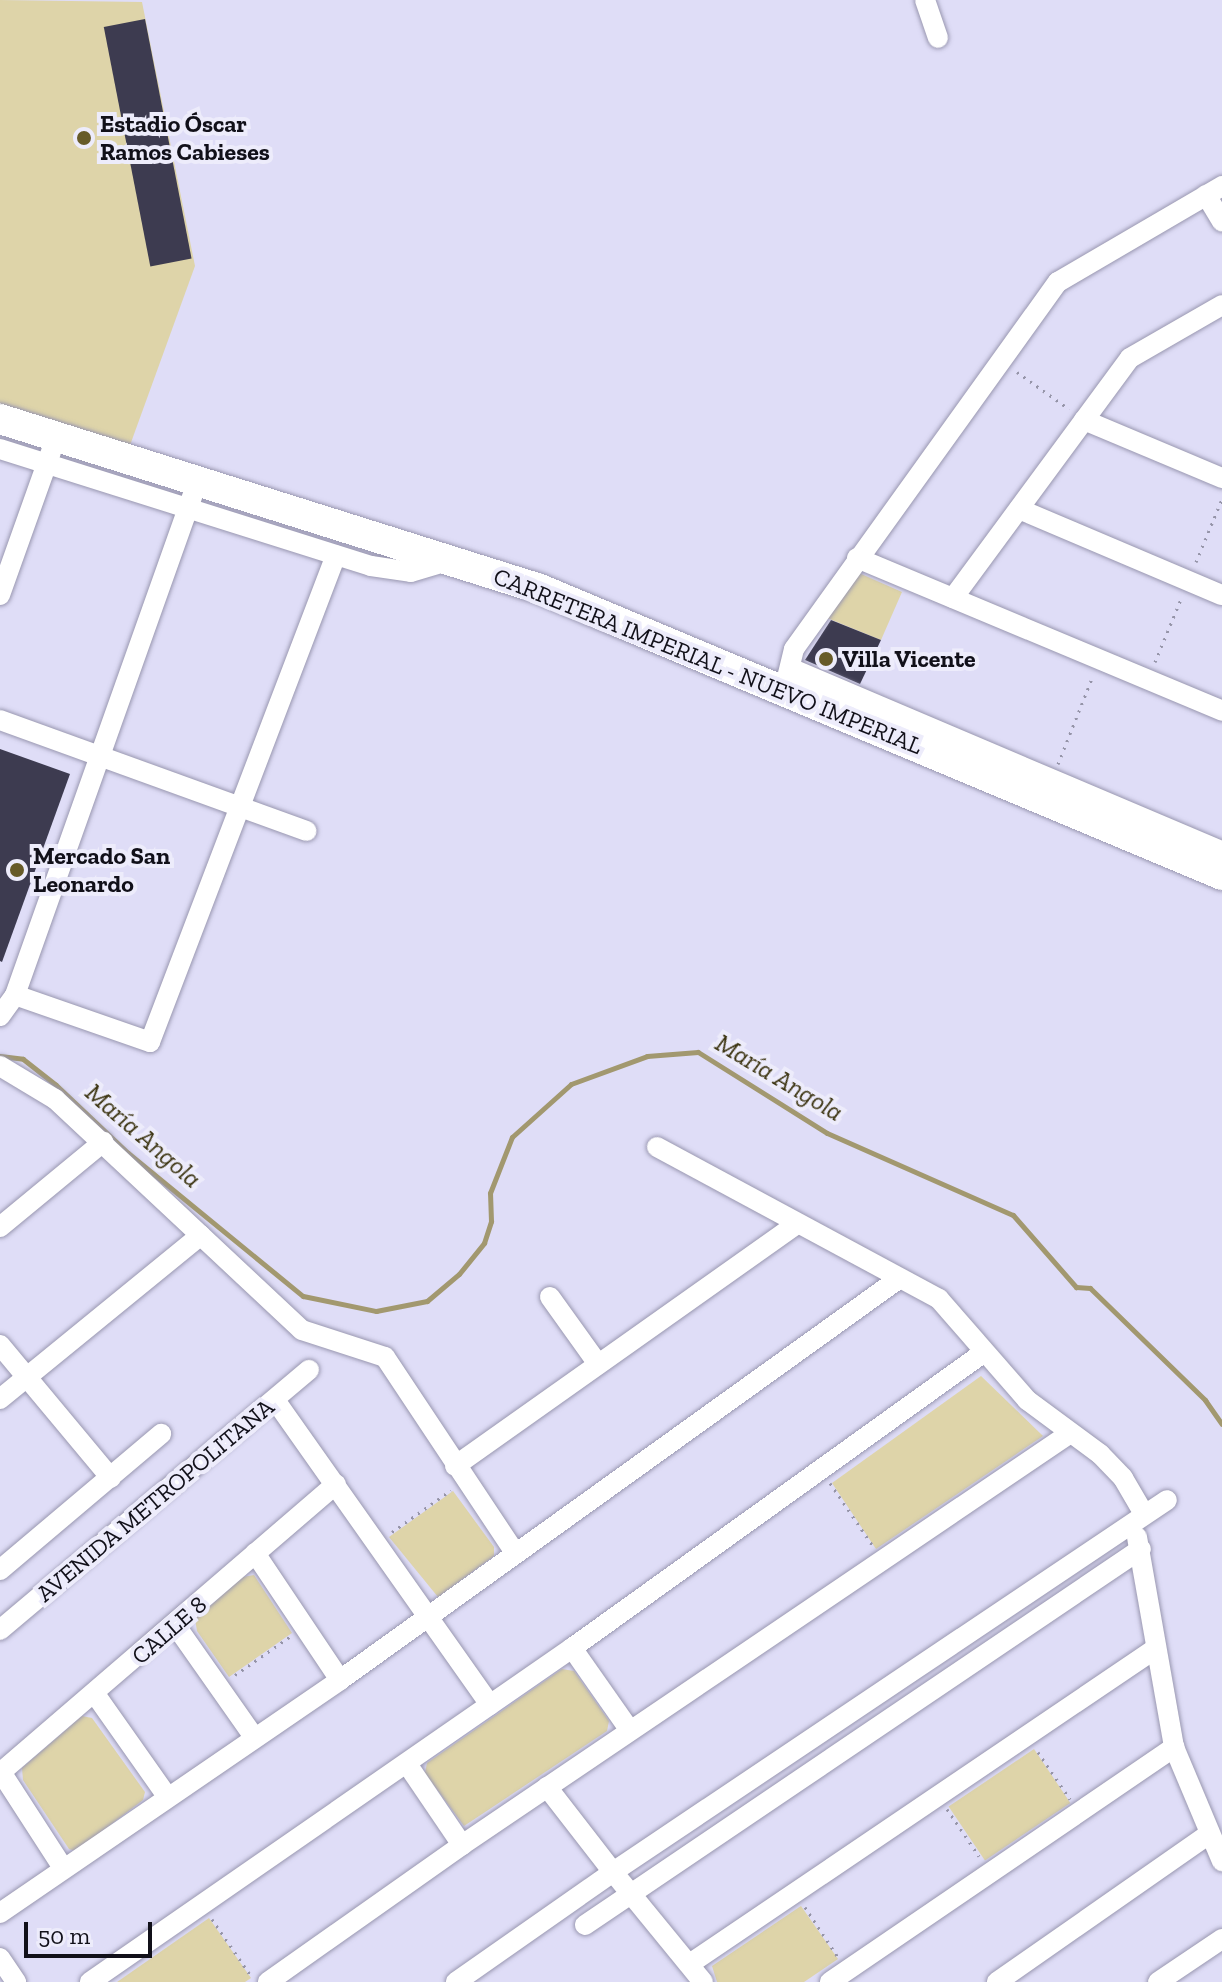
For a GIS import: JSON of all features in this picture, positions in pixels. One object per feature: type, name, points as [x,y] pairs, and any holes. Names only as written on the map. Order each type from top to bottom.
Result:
[{"type":"highway","name":"CARRETERA IMPERIAL - NUEVO IMPERIAL","points":[[0,419],[52,450],[193,494],[452,560],[787,679],[1222,875]]},
{"type":"street","points":[[925,0],[938,38]]},
{"type":"street","points":[[1222,222],[1214,190],[1058,282],[794,649],[787,679],[1052,780],[1222,851]]},
{"type":"street","points":[[953,598],[1130,358],[1222,305]]},
{"type":"street","points":[[1084,420],[1222,478]]},
{"type":"street","points":[[0,449],[52,450],[0,595]]},
{"type":"street","points":[[1201,469],[1222,457]]},
{"type":"street","points":[[0,1016],[15,995],[193,494],[336,555],[411,572],[452,560]]},
{"type":"street","points":[[1019,509],[1222,595]]},
{"type":"street","points":[[15,995],[150,1042],[336,555]]},
{"type":"street","points":[[857,558],[1222,711]]},
{"type":"street","points":[[0,720],[307,831]]},
{"type":"street","points":[[0,1066],[55,1099],[302,1330],[385,1357],[515,1553]]},
{"type":"street","points":[[0,1227],[103,1142]]},
{"type":"street","points":[[657,1147],[897,1280],[939,1299],[1027,1400],[1123,1478],[1138,1518],[1155,1649],[1174,1747],[1222,1861]]},
{"type":"street","points":[[460,1473],[598,1364],[795,1225]]},
{"type":"street","points":[[0,1399],[201,1235]]},
{"type":"street","points":[[0,1913],[340,1680],[897,1280]]},
{"type":"street","points":[[550,1297],[598,1364]]},
{"type":"street","points":[[0,1345],[111,1478]]},
{"type":"street","points":[[90,1982],[572,1648],[983,1353]]},
{"type":"street","name":"AVENIDA METROPOLITANA","points":[[0,1630],[309,1370]]},
{"type":"street","points":[[275,1400],[379,1542],[490,1705]]},
{"type":"street","points":[[0,1570],[161,1434]]},
{"type":"street","points":[[268,1982],[629,1729],[1069,1434]]},
{"type":"street","name":"CALLE 8","points":[[0,1772],[176,1626],[336,1484]]},
{"type":"street","points":[[456,1982],[613,1872],[1167,1500]]},
{"type":"street","points":[[585,1925],[1141,1549]]},
{"type":"street","points":[[255,1553],[340,1680]]},
{"type":"street","points":[[176,1626],[254,1737]]},
{"type":"street","points":[[572,1648],[629,1729]]},
{"type":"street","points":[[691,1963],[1155,1649]]},
{"type":"street","points":[[95,1694],[167,1796]]},
{"type":"street","points":[[830,1982],[1174,1747]]},
{"type":"street","points":[[407,1764],[462,1845]]},
{"type":"street","points":[[0,1772],[63,1868]]},
{"type":"street","points":[[547,1787],[632,1896],[691,1963],[703,1982]]},
{"type":"street","points":[[997,1982],[1209,1834]]},
{"type":"street","points":[[1158,1982],[1222,1939]]},
{"type":"street","points":[[0,1958],[16,1982]]},
{"type":"path","points":[[1000,360],[1084,420]]},
{"type":"path","points":[[1052,780],[1099,660]]},
{"type":"path","points":[[821,1469],[881,1560]]},
{"type":"path","points":[[379,1542],[460,1473]]},
{"type":"path","points":[[218,1687],[304,1627]]},
{"type":"path","points":[[1028,1736],[1079,1812]]},
{"type":"path","points":[[938,1796],[989,1873]]},
{"type":"path","points":[[795,1892],[847,1970]]},
{"type":"path","points":[[202,1905],[256,1982]]},
{"type":"shaded area","name":"Estadio Óscar Ramos Cabieses","points":[[0,0],[142,2],[195,266],[129,448],[0,409]]},
{"type":"shaded area","points":[[859,573],[902,592],[881,640],[827,618]]},
{"type":"shaded area","points":[[981,1376],[1043,1436],[876,1549],[832,1483]]},
{"type":"shaded area","points":[[453,1491],[494,1547],[494,1556],[438,1597],[389,1537]]},
{"type":"shaded area","points":[[254,1575],[292,1633],[229,1677],[197,1631],[195,1619],[243,1577]]},
{"type":"shaded area","points":[[562,1669],[574,1671],[609,1721],[607,1731],[464,1826],[425,1773],[427,1763]]},
{"type":"shaded area","points":[[82,1716],[92,1718],[145,1792],[143,1800],[76,1851],[69,1849],[23,1780],[22,1768]]},
{"type":"shaded area","points":[[1034,1749],[1070,1803],[985,1860],[949,1807]]},
{"type":"shaded area","points":[[801,1906],[838,1959],[804,1982],[717,1982],[712,1966]]},
{"type":"shaded area","points":[[209,1918],[251,1978],[245,1982],[117,1982]]},
{"type":"building","points":[[145,19],[192,259],[150,267],[104,27]]},
{"type":"building","points":[[831,620],[881,640],[860,684],[805,660]]},
{"type":"building","name":"Mercado San Leonardo","points":[[0,749],[70,774],[2,962],[0,961]]},
{"type":"waterway","name":"María Angola","points":[[0,1056],[23,1059],[56,1085],[128,1153],[303,1296],[376,1311],[427,1301],[459,1274],[484,1243],[491,1221],[490,1193],[512,1137],[571,1084],[647,1056],[698,1052],[827,1133],[1013,1215],[1076,1287],[1090,1288],[1205,1400],[1222,1424]]},
{"type":"place","name":"Estadio Óscar Ramos Cabieses","points":[[84,138]]},
{"type":"place","name":"Villa Vicente","points":[[826,659]]},
{"type":"place","name":"Mercado San Leonardo","points":[[17,870]]}]
